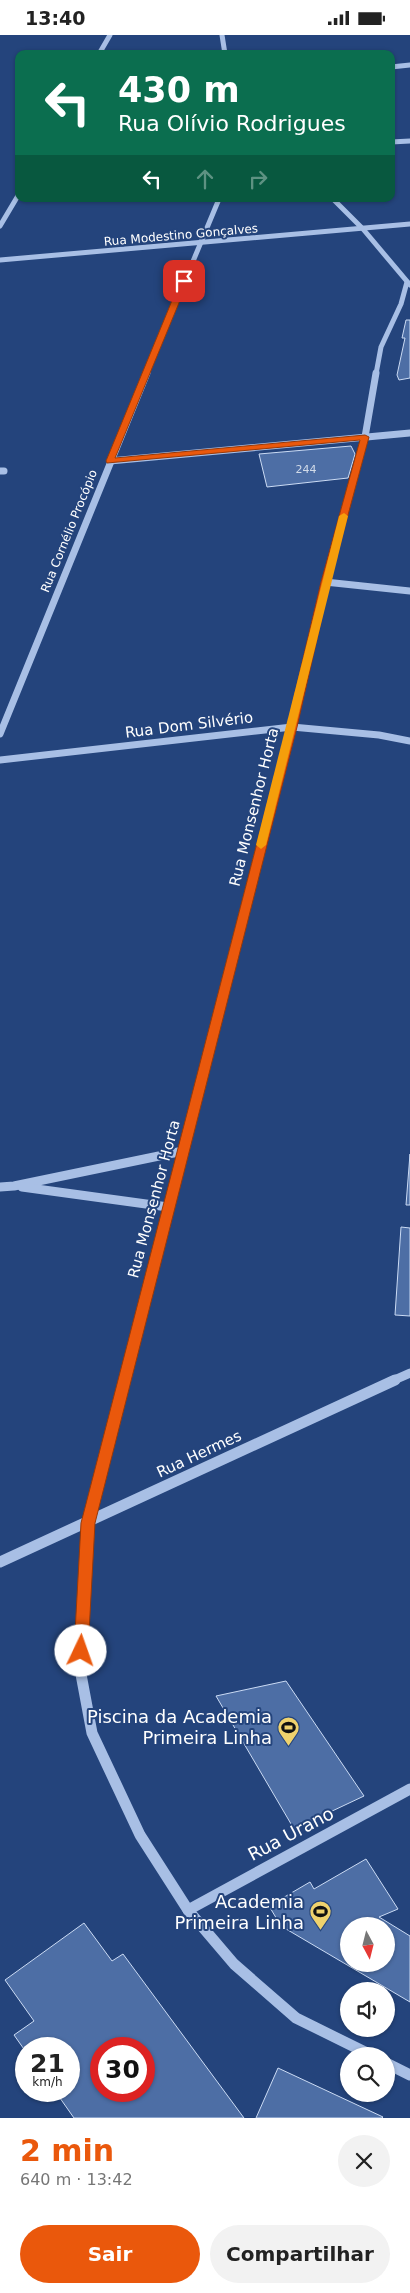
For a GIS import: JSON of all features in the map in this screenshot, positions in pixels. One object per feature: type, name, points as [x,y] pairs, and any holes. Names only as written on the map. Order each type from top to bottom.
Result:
[{"type":"street","points":[[101,50],[110,35]]},
{"type":"street","points":[[222,35],[224,50]]},
{"type":"street","points":[[395,67],[410,65]]},
{"type":"street","points":[[395,142],[410,141]]},
{"type":"street","points":[[0,226],[15,201]]},
{"type":"street","name":"Rua Cornélio Procópio","points":[[0,734],[110,461],[218,202]]},
{"type":"street","points":[[336,202],[363,229],[409,284]]},
{"type":"street","name":"Rua Modestino Gonçalves","points":[[0,260],[199,245],[410,224]]},
{"type":"street","name":"Rua Monsenhor Horta","points":[[355,2047],[296,2018],[234,1964],[188,1910],[140,1835],[92,1733],[80,1669],[88,1523],[292,727],[326,582],[365,437],[381,347],[409,284]]},
{"type":"street","points":[[110,461],[410,433]]},
{"type":"street","points":[[326,582],[410,591]]},
{"type":"street","name":"Rua Dom Silvério","points":[[0,760],[292,727],[379,735],[410,741]]},
{"type":"street","points":[[0,1187],[14,1186],[183,1151]]},
{"type":"street","points":[[14,1186],[168,1207]]},
{"type":"street","name":"Rua Hermes","points":[[0,1562],[410,1373]]},
{"type":"street","name":"Rua Urano","points":[[188,1910],[410,1789]]},
{"type":"street","points":[[395,2068],[410,2075]]},
{"type":"building","points":[[406,320],[410,320],[410,378],[399,380],[397,375],[405,338],[402,338]]},
{"type":"building","points":[[351,446],[355,454],[348,478],[267,487],[259,454]]},
{"type":"building","points":[[410,1154],[410,1205],[406,1205]]},
{"type":"building","points":[[401,1227],[410,1228],[410,1316],[395,1315]]},
{"type":"building","name":"Piscina da Academia Primeira Linha","points":[[286,1681],[364,1796],[294,1829],[216,1696]]},
{"type":"building","name":"Academia Primeira Linha","points":[[366,1859],[398,1909],[379,1917],[340,1917],[340,1961],[281,1926],[269,1906],[310,1882],[314,1889]]},
{"type":"building","points":[[84,1923],[112,1961],[123,1954],[244,2118],[74,2118],[63,2102],[80,2102],[80,2037],[15,2037],[14,2035],[34,2021],[5,1980]]},
{"type":"building","name":"Academia Primeira Linha","points":[[395,1927],[410,1936],[410,2002],[395,1993],[395,1982],[376,1982],[361,1973],[395,1973]]},
{"type":"building","points":[[278,2068],[340,2097],[340,2102],[351,2102],[383,2117],[382,2118],[256,2118]]},
{"type":"slow traffic","points":[[261,845],[344,516]]},
{"type":"place","name":"Piscina da Academia Primeira Linha","points":[[288,1746]]},
{"type":"place","name":"Academia Primeira Linha","points":[[320,1931]]},
{"type":"route","points":[[81,1651],[88,1523],[292,727],[326,582],[365,437],[110,461],[184,281]]}]
